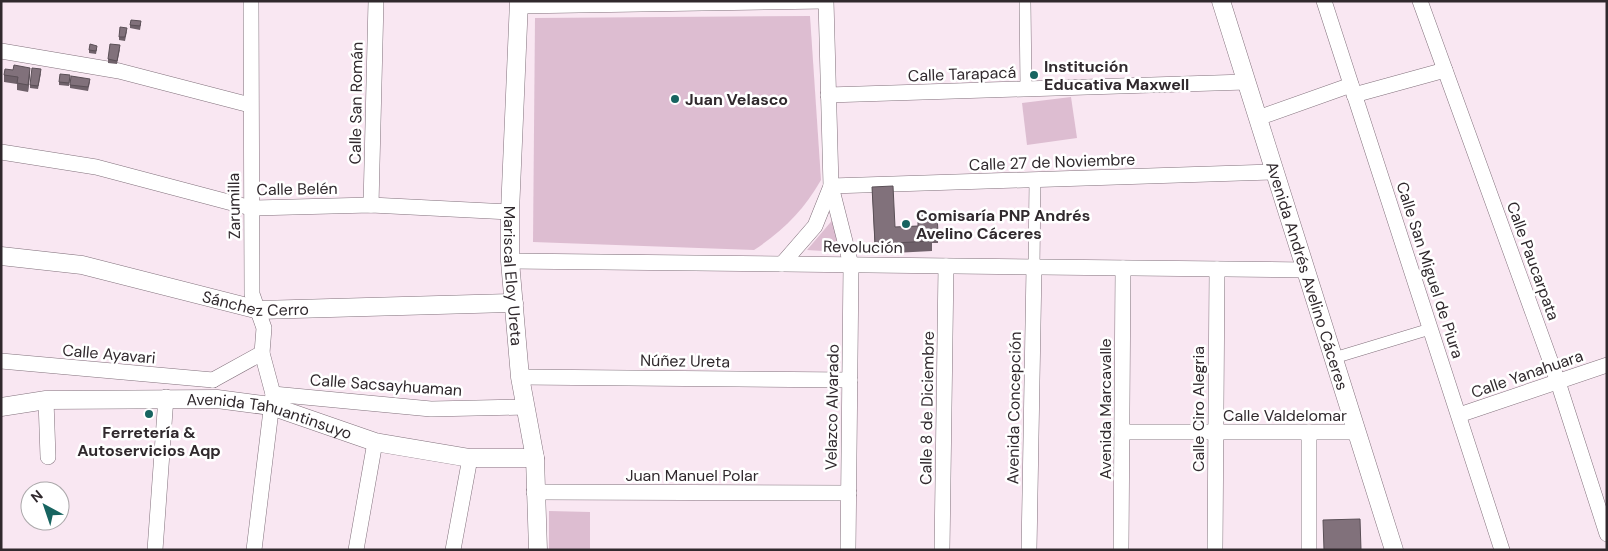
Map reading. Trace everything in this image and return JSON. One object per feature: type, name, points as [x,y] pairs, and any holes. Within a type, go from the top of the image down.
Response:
[{"type":"street","name":"Zarumilla","points":[[251,1],[252,294],[260,310],[264,328],[262,354],[272,400]]},
{"type":"street","name":"Calle San Román","points":[[371,205],[376,1]]},
{"type":"street","points":[[518,4],[826,1],[831,186],[815,226],[782,264]]},
{"type":"street","points":[[1025,1],[1026,89]]},
{"type":"street","name":"Avenida Andrés Avelino Cáceres","points":[[1221,1],[1394,550]]},
{"type":"street","name":"Calle San Miguel de Piura","points":[[1324,1],[1502,550]]},
{"type":"street","name":"Calle Paucarpata","points":[[1420,1],[1558,382],[1607,534]]},
{"type":"street","name":"Mariscal Eloy Ureta","points":[[518,4],[510,212],[510,261],[520,377],[534,458],[538,550]]},
{"type":"street","points":[[1,51],[119,71],[250,105]]},
{"type":"street","points":[[1258,118],[1353,90],[1445,70]]},
{"type":"street","name":"Calle Tarapacá","points":[[828,95],[1246,82]]},
{"type":"street","name":"Calle Belén","points":[[1,152],[96,167],[251,208],[371,205],[510,212]]},
{"type":"street","name":"Calle 27 de Noviembre","points":[[831,186],[1275,172]]},
{"type":"street","points":[[1034,268],[1035,180]]},
{"type":"street","name":"Velazco Alvarado","points":[[831,186],[851,265],[848,550]]},
{"type":"street","name":"Sánchez Cerro","points":[[1,256],[82,265],[260,310],[514,303]]},
{"type":"street","name":"Revolución","points":[[510,261],[1306,270]]},
{"type":"street","name":"Calle 8 de Diciembre","points":[[942,550],[946,266]]},
{"type":"street","name":"Avenida Concepción","points":[[1028,550],[1034,268]]},
{"type":"street","name":"Avenida Marcavalle","points":[[1121,550],[1123,268]]},
{"type":"street","name":"Calle Ciro Alegria","points":[[1215,550],[1217,269]]},
{"type":"street","points":[[1334,358],[1430,329]]},
{"type":"street","points":[[217,398],[213,380],[262,354]]},
{"type":"street","name":"Calle Ayavari","points":[[1,361],[213,380]]},
{"type":"street","name":"Calle Yanahuara","points":[[1459,415],[1607,366]]},
{"type":"street","name":"Núñez Ureta","points":[[520,377],[850,380]]},
{"type":"street","points":[[155,550],[166,397]]},
{"type":"street","name":"Avenida Tahuantinsuyo","points":[[1,407],[46,400],[166,397],[272,400],[375,442],[470,458],[534,458]]},
{"type":"street","points":[[46,400],[48,458]]},
{"type":"street","points":[[254,550],[272,400]]},
{"type":"street","name":"Calle Sacsayhuaman","points":[[272,400],[431,409],[526,408]]},
{"type":"street","name":"Calle Valdelomar","points":[[1122,432],[1357,432]]},
{"type":"street","points":[[1309,432],[1309,550]]},
{"type":"street","points":[[356,550],[375,442]]},
{"type":"street","points":[[453,550],[470,458]]},
{"type":"street","name":"Juan Manuel Polar","points":[[534,492],[849,493]]},
{"type":"shaded area","name":"Juan Velasco","points":[[810,16],[821,180],[800,210],[774,235],[754,250],[533,242],[535,18]]},
{"type":"shaded area","points":[[1071,97],[1077,138],[1027,145],[1022,103]]},
{"type":"shaded area","points":[[835,217],[839,252],[807,250]]},
{"type":"shaded area","points":[[549,511],[590,512],[590,550],[549,550]]},
{"type":"building","points":[[131,20],[141,21],[140,26],[130,25]]},
{"type":"building","points":[[120,27],[127,28],[125,37],[119,37]]},
{"type":"building","points":[[90,44],[97,46],[96,51],[89,50]]},
{"type":"building","points":[[110,44],[120,45],[117,61],[108,59]]},
{"type":"building","points":[[14,65],[30,68],[28,85],[17,83],[18,77],[4,75],[5,69],[13,70]]},
{"type":"building","points":[[32,68],[41,69],[38,86],[30,85]]},
{"type":"building","points":[[60,74],[70,75],[69,83],[59,82]]},
{"type":"building","points":[[71,76],[90,79],[88,87],[70,85]]},
{"type":"building","points":[[893,186],[895,227],[918,226],[918,215],[937,214],[938,233],[932,233],[932,241],[875,244],[872,187]]},
{"type":"building","points":[[1360,519],[1361,550],[1324,550],[1323,520]]},
{"type":"place","name":"Institución Educativa Maxwell","points":[[1034,75]]},
{"type":"place","name":"Juan Velasco","points":[[675,99]]},
{"type":"place","name":"Comisaría PNP Andrés Avelino Cáceres","points":[[906,224]]},
{"type":"place","name":"Ferretería & Autoservicios Aqp","points":[[149,414]]}]
